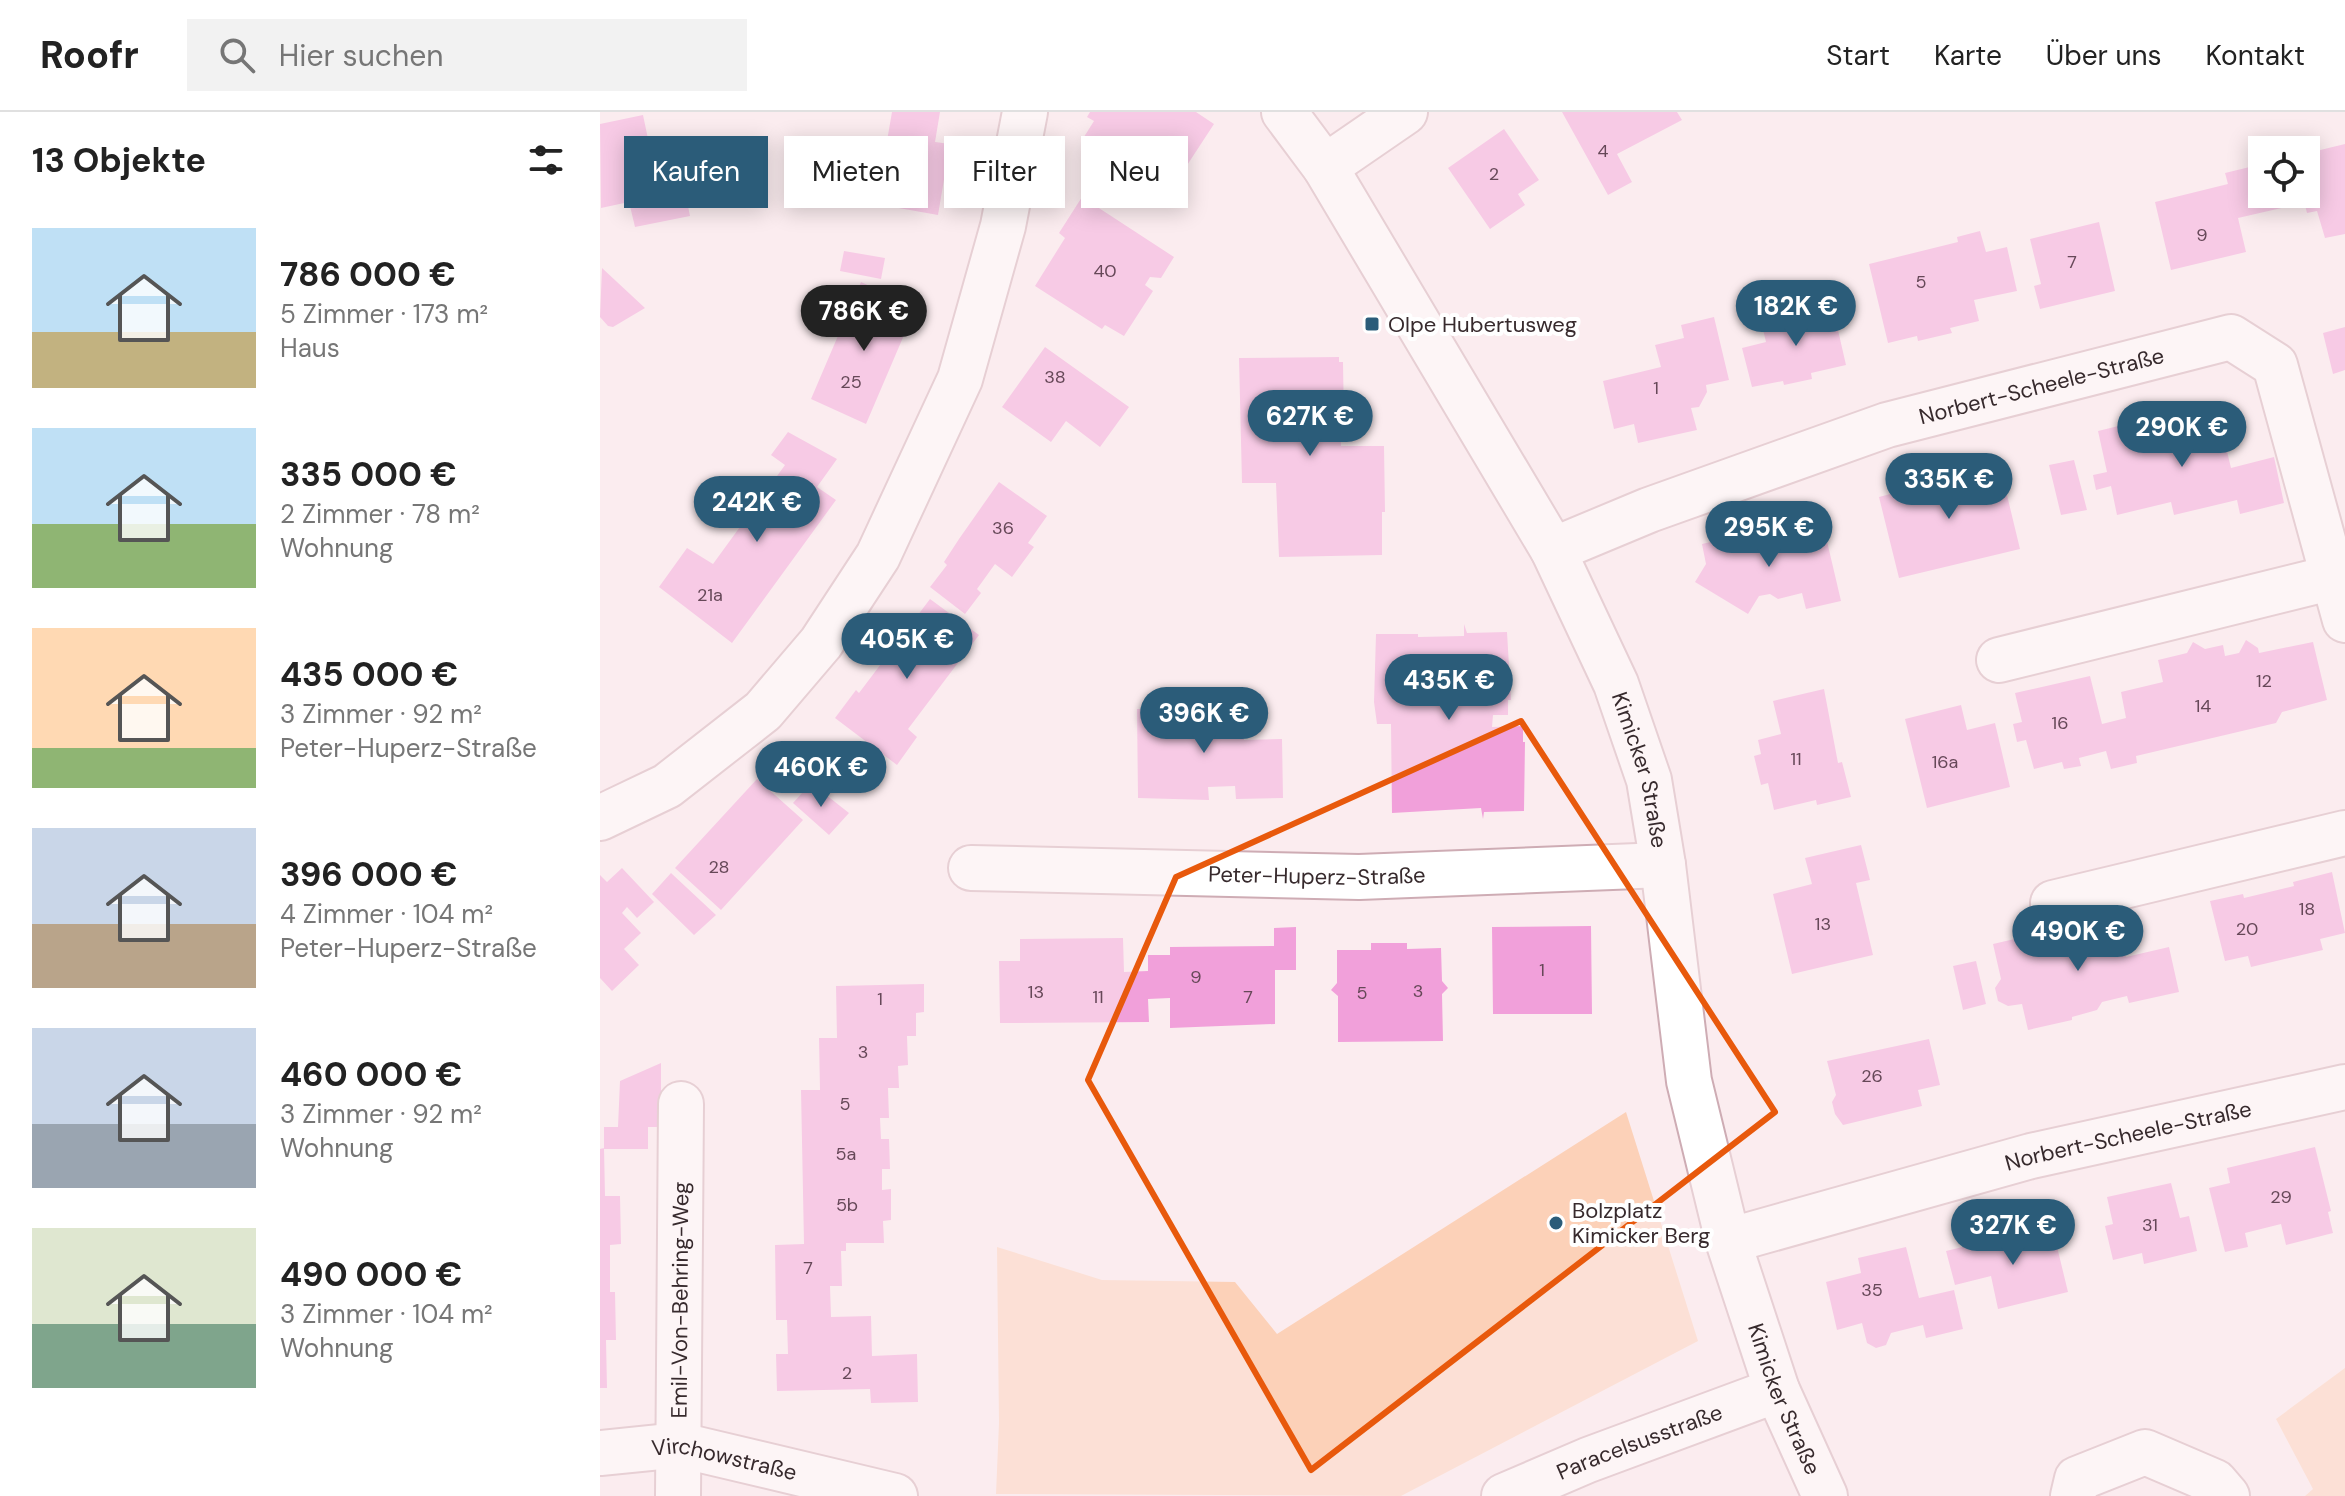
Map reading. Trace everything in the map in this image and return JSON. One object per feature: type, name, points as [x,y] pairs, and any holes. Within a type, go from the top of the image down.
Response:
[{"type":"street","points":[[600,818],[667,786],[763,711],[821,643],[878,556],[960,379],[1003,226],[1025,112]]},
{"type":"street","name":"Kimicker Straße","points":[[1284,112],[1325,167],[1553,550],[1616,684],[1649,780],[1663,865],[1689,1081],[1728,1241],[1777,1390],[1825,1496]]},
{"type":"street","points":[[1325,167],[1405,112]]},
{"type":"street","name":"Norbert-Scheele-Straße","points":[[1553,550],[1649,510],[1887,425],[2231,337],[2275,365],[2345,620]]},
{"type":"street","points":[[1999,660],[2334,577]]},
{"type":"street","points":[[2053,903],[2345,833]]},
{"type":"street","name":"Peter-Huperz-Straße","points":[[971,868],[1359,877],[1663,865]]},
{"type":"street","name":"Norbert-Scheele-Straße","points":[[1728,1241],[2031,1156],[2345,1087]]},
{"type":"street","name":"Emil-Von-Behring-Weg","points":[[678,1496],[681,1104]]},
{"type":"street","name":"Paracelsusstraße","points":[[1504,1496],[1588,1460],[1777,1390]]},
{"type":"street","name":"Virchowstraße","points":[[600,1453],[680,1445],[895,1496]]},
{"type":"street","points":[[2073,1496],[2077,1479],[2145,1452],[2215,1482],[2227,1496]]},
{"type":"highlighted area","points":[[1521,721],[1775,1112],[1311,1470],[1088,1080],[1176,877]]},
{"type":"shaded area","points":[[1626,1112],[1698,1341],[1401,1496],[996,1494],[999,1423],[997,1247],[1102,1280],[1235,1282],[1277,1334]]},
{"type":"shaded area","points":[[2345,1368],[2345,1496],[2305,1496],[2313,1489],[2276,1419]]},
{"type":"building","points":[[892,112],[940,112],[935,142],[944,143],[944,180],[938,215],[899,208],[928,208],[928,136],[888,136]]},
{"type":"building","points":[[1090,112],[1196,112],[1214,124],[1188,164],[1188,136],[1085,136],[1094,121],[1087,117]]},
{"type":"building","points":[[1562,112],[1677,112],[1682,120],[1617,154],[1632,182],[1608,195]]},
{"type":"building","points":[[643,115],[647,136],[624,136],[624,203],[601,208],[600,124]]},
{"type":"building","points":[[1504,129],[1539,180],[1518,194],[1525,205],[1490,229],[1448,168]]},
{"type":"building","points":[[2345,144],[2345,234],[2325,238],[2317,211],[2307,213],[2306,208],[2320,208],[2320,150]]},
{"type":"building","points":[[2248,167],[2248,208],[2281,208],[2238,218],[2246,252],[2171,270],[2155,202],[2228,184],[2225,173]]},
{"type":"building","points":[[1081,199],[1081,208],[1099,208],[1174,257],[1161,278],[1150,277],[1145,285],[1153,291],[1124,336],[1105,325],[1102,329],[1035,286],[1065,238],[1059,233]]},
{"type":"building","points":[[630,208],[688,208],[690,216],[635,227]]},
{"type":"building","points":[[2099,222],[2115,291],[2040,309],[2034,286],[2041,284],[2030,239]]},
{"type":"building","points":[[1980,231],[1986,252],[2007,247],[2017,291],[1974,300],[1979,321],[1950,328],[1952,333],[1918,341],[1917,336],[1888,343],[1869,264],[1958,242],[1957,237]]},
{"type":"building","points":[[844,251],[885,258],[881,279],[840,271]]},
{"type":"building","points":[[602,268],[645,308],[613,327],[600,317]]},
{"type":"building","points":[[861,282],[916,307],[866,424],[811,399]]},
{"type":"building","points":[[1832,304],[1846,365],[1811,373],[1812,379],[1752,387],[1742,348],[1766,342],[1761,321]]},
{"type":"building","points":[[1714,317],[1729,380],[1706,385],[1707,392],[1699,407],[1691,408],[1697,430],[1638,443],[1634,424],[1614,429],[1603,381],[1661,367],[1655,345],[1684,338],[1681,325]]},
{"type":"building","points":[[2345,327],[2345,370],[2333,374],[2323,333]]},
{"type":"building","points":[[1045,347],[1129,407],[1100,447],[1066,421],[1051,442],[1002,407]]},
{"type":"building","points":[[1339,357],[1339,362],[1343,362],[1344,422],[1340,422],[1341,446],[1384,446],[1382,555],[1279,557],[1276,483],[1242,483],[1239,358]]},
{"type":"building","points":[[2218,414],[2231,468],[2274,457],[2284,503],[2240,514],[2237,500],[2174,515],[2171,502],[2117,515],[2111,486],[2096,490],[2093,475],[2107,472],[2098,431],[2151,418],[2154,429]]},
{"type":"building","points":[[788,432],[837,459],[817,487],[836,500],[732,643],[659,587],[687,548],[713,564],[785,465],[771,455]]},
{"type":"building","points":[[2074,460],[2087,510],[2061,515],[2049,465]]},
{"type":"building","points":[[2000,466],[2020,549],[1899,578],[1879,497],[1920,486],[1918,479],[1957,470],[1959,477]]},
{"type":"building","points":[[999,482],[1047,516],[1028,543],[1034,547],[1012,577],[995,564],[977,589],[981,593],[965,614],[930,587]]},
{"type":"building","points":[[1786,524],[1791,546],[1826,537],[1841,601],[1806,609],[1802,593],[1778,599],[1770,594],[1759,596],[1748,614],[1695,582],[1706,564],[1702,544]]},
{"type":"building","points":[[930,599],[979,635],[908,729],[917,737],[897,765],[835,718],[856,690],[859,693]]},
{"type":"building","points":[[1464,624],[1467,633],[1507,632],[1511,700],[1508,700],[1508,715],[1493,715],[1492,727],[1523,726],[1524,811],[1484,812],[1483,819],[1481,808],[1392,813],[1391,724],[1377,724],[1374,702],[1376,634],[1464,636]]},
{"type":"building","points":[[2246,640],[2258,648],[2259,653],[2313,642],[2327,700],[2282,712],[2276,723],[2136,756],[2137,763],[2111,769],[2106,751],[2079,758],[2081,766],[2064,769],[2062,762],[2034,769],[2026,740],[2017,742],[2013,724],[2022,722],[2015,693],[2090,676],[2102,724],[2126,718],[2121,692],[2163,682],[2158,660],[2187,653],[2193,642],[2205,649],[2223,645],[2225,656],[2239,653]]},
{"type":"building","points":[[1824,689],[1838,763],[1842,762],[1851,797],[1817,805],[1816,800],[1774,810],[1768,783],[1761,785],[1754,756],[1761,754],[1758,740],[1781,734],[1773,701]]},
{"type":"building","points":[[1165,704],[1244,708],[1244,740],[1282,739],[1283,798],[1236,799],[1235,786],[1208,787],[1209,800],[1138,798],[1137,709],[1165,709]]},
{"type":"building","points":[[1961,705],[1967,730],[1995,723],[2010,787],[1927,808],[1905,719]]},
{"type":"building","points":[[757,779],[803,820],[721,910],[675,868]]},
{"type":"building","points":[[811,783],[849,813],[829,835],[793,803]]},
{"type":"building","points":[[1861,845],[1870,880],[1856,883],[1873,955],[1792,974],[1773,894],[1812,884],[1805,858]]},
{"type":"building","points":[[622,868],[654,902],[637,918],[627,907],[622,913],[641,933],[624,949],[639,965],[612,991],[600,978],[600,875],[607,882]]},
{"type":"building","points":[[2332,872],[2345,933],[2320,939],[2323,950],[2251,967],[2248,956],[2225,961],[2210,901],[2243,894],[2244,898],[2294,886],[2293,882]]},
{"type":"building","points":[[671,873],[716,915],[694,935],[652,894]]},
{"type":"building","points":[[2112,916],[2126,957],[2169,947],[2179,992],[2129,1003],[2127,996],[2102,1002],[2097,1010],[2072,1017],[2072,1020],[2028,1030],[2022,1004],[2008,1006],[1998,1001],[1995,988],[2001,979],[1993,944],[2054,930],[2055,933],[2079,928],[2078,924]]},
{"type":"building","points":[[1591,926],[1592,1014],[1493,1014],[1492,927]]},
{"type":"building","points":[[1296,927],[1296,970],[1275,970],[1275,1024],[1170,1028],[1170,998],[1148,999],[1149,1022],[1000,1023],[999,961],[1020,961],[1020,939],[1123,938],[1124,972],[1148,971],[1148,955],[1170,955],[1170,947],[1274,946],[1274,928]]},
{"type":"building","points":[[1371,943],[1407,943],[1407,949],[1441,948],[1442,981],[1448,988],[1442,994],[1443,1041],[1338,1042],[1338,996],[1331,990],[1337,983],[1337,950],[1371,950]]},
{"type":"building","points":[[1976,961],[1986,1004],[1963,1010],[1953,966]]},
{"type":"building","points":[[924,984],[924,1012],[916,1013],[916,1036],[907,1036],[908,1065],[898,1066],[899,1088],[888,1088],[889,1118],[880,1118],[881,1139],[889,1139],[890,1169],[882,1169],[882,1190],[891,1189],[891,1220],[883,1221],[884,1243],[846,1243],[846,1251],[841,1251],[842,1286],[830,1286],[831,1317],[871,1316],[872,1356],[917,1354],[918,1402],[871,1403],[870,1389],[777,1391],[776,1354],[788,1354],[787,1320],[776,1320],[775,1245],[804,1244],[801,1090],[820,1090],[819,1038],[837,1038],[836,986]]},
{"type":"building","points":[[1929,1039],[1940,1085],[1918,1090],[1922,1106],[1843,1125],[1835,1114],[1832,1102],[1836,1095],[1827,1061]]},
{"type":"building","points":[[661,1063],[661,1127],[648,1127],[648,1149],[604,1149],[604,1127],[618,1127],[620,1081]]},
{"type":"building","points":[[2315,1147],[2331,1211],[2328,1212],[2333,1233],[2286,1245],[2281,1224],[2245,1233],[2248,1247],[2225,1252],[2209,1188],[2230,1183],[2227,1168]]},
{"type":"building","points":[[604,1148],[605,1196],[620,1196],[621,1244],[610,1245],[610,1292],[615,1292],[616,1340],[606,1340],[607,1388],[600,1388],[600,1149]]},
{"type":"building","points":[[2171,1183],[2180,1218],[2189,1216],[2197,1251],[2144,1264],[2142,1253],[2113,1260],[2105,1226],[2113,1224],[2107,1197]]},
{"type":"building","points":[[2052,1226],[2068,1292],[1998,1309],[1991,1276],[1955,1285],[1946,1251],[1999,1238],[1999,1242]]},
{"type":"building","points":[[1906,1247],[1919,1298],[1954,1290],[1963,1329],[1926,1338],[1923,1325],[1891,1333],[1886,1345],[1876,1348],[1867,1343],[1862,1323],[1837,1330],[1826,1282],[1861,1273],[1858,1258]]},
{"type":"place","name":"Olpe Hubertusweg","points":[[1372,324]]},
{"type":"place","name":"Bolzplatz Kimicker Berg","points":[[1556,1223]]}]
